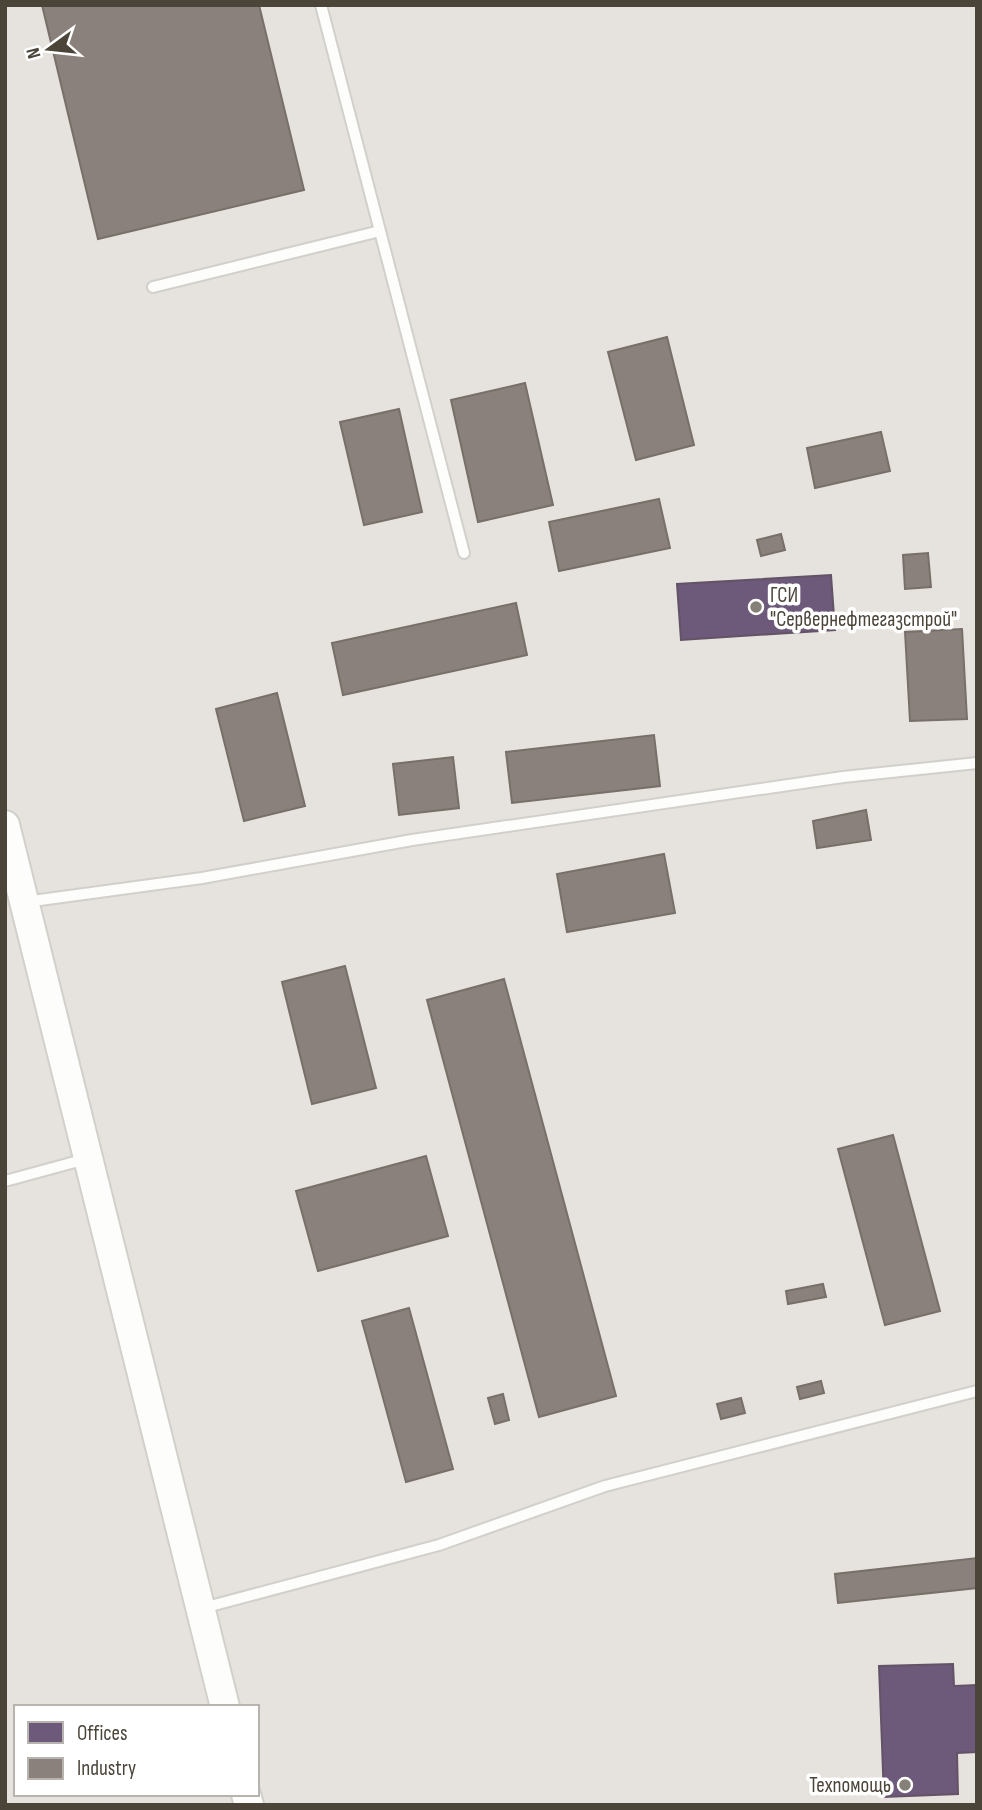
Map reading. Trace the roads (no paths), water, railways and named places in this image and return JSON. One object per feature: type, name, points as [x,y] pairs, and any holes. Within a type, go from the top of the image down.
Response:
[{"type":"street","points":[[5,825],[224,1705]]},
{"type":"lane","points":[[321,5],[464,553]]},
{"type":"lane","points":[[153,287],[380,231]]},
{"type":"lane","points":[[25,902],[201,878],[412,840],[843,777],[977,763]]},
{"type":"lane","points":[[5,1181],[89,1158]]},
{"type":"lane","points":[[200,1609],[439,1545],[605,1486],[977,1391]]},
{"type":"place","name":"ГСИ \"Сервернефтегазстрой\"","points":[[756,607]]},
{"type":"place","name":"Техпомощь","points":[[905,1785]]}]
